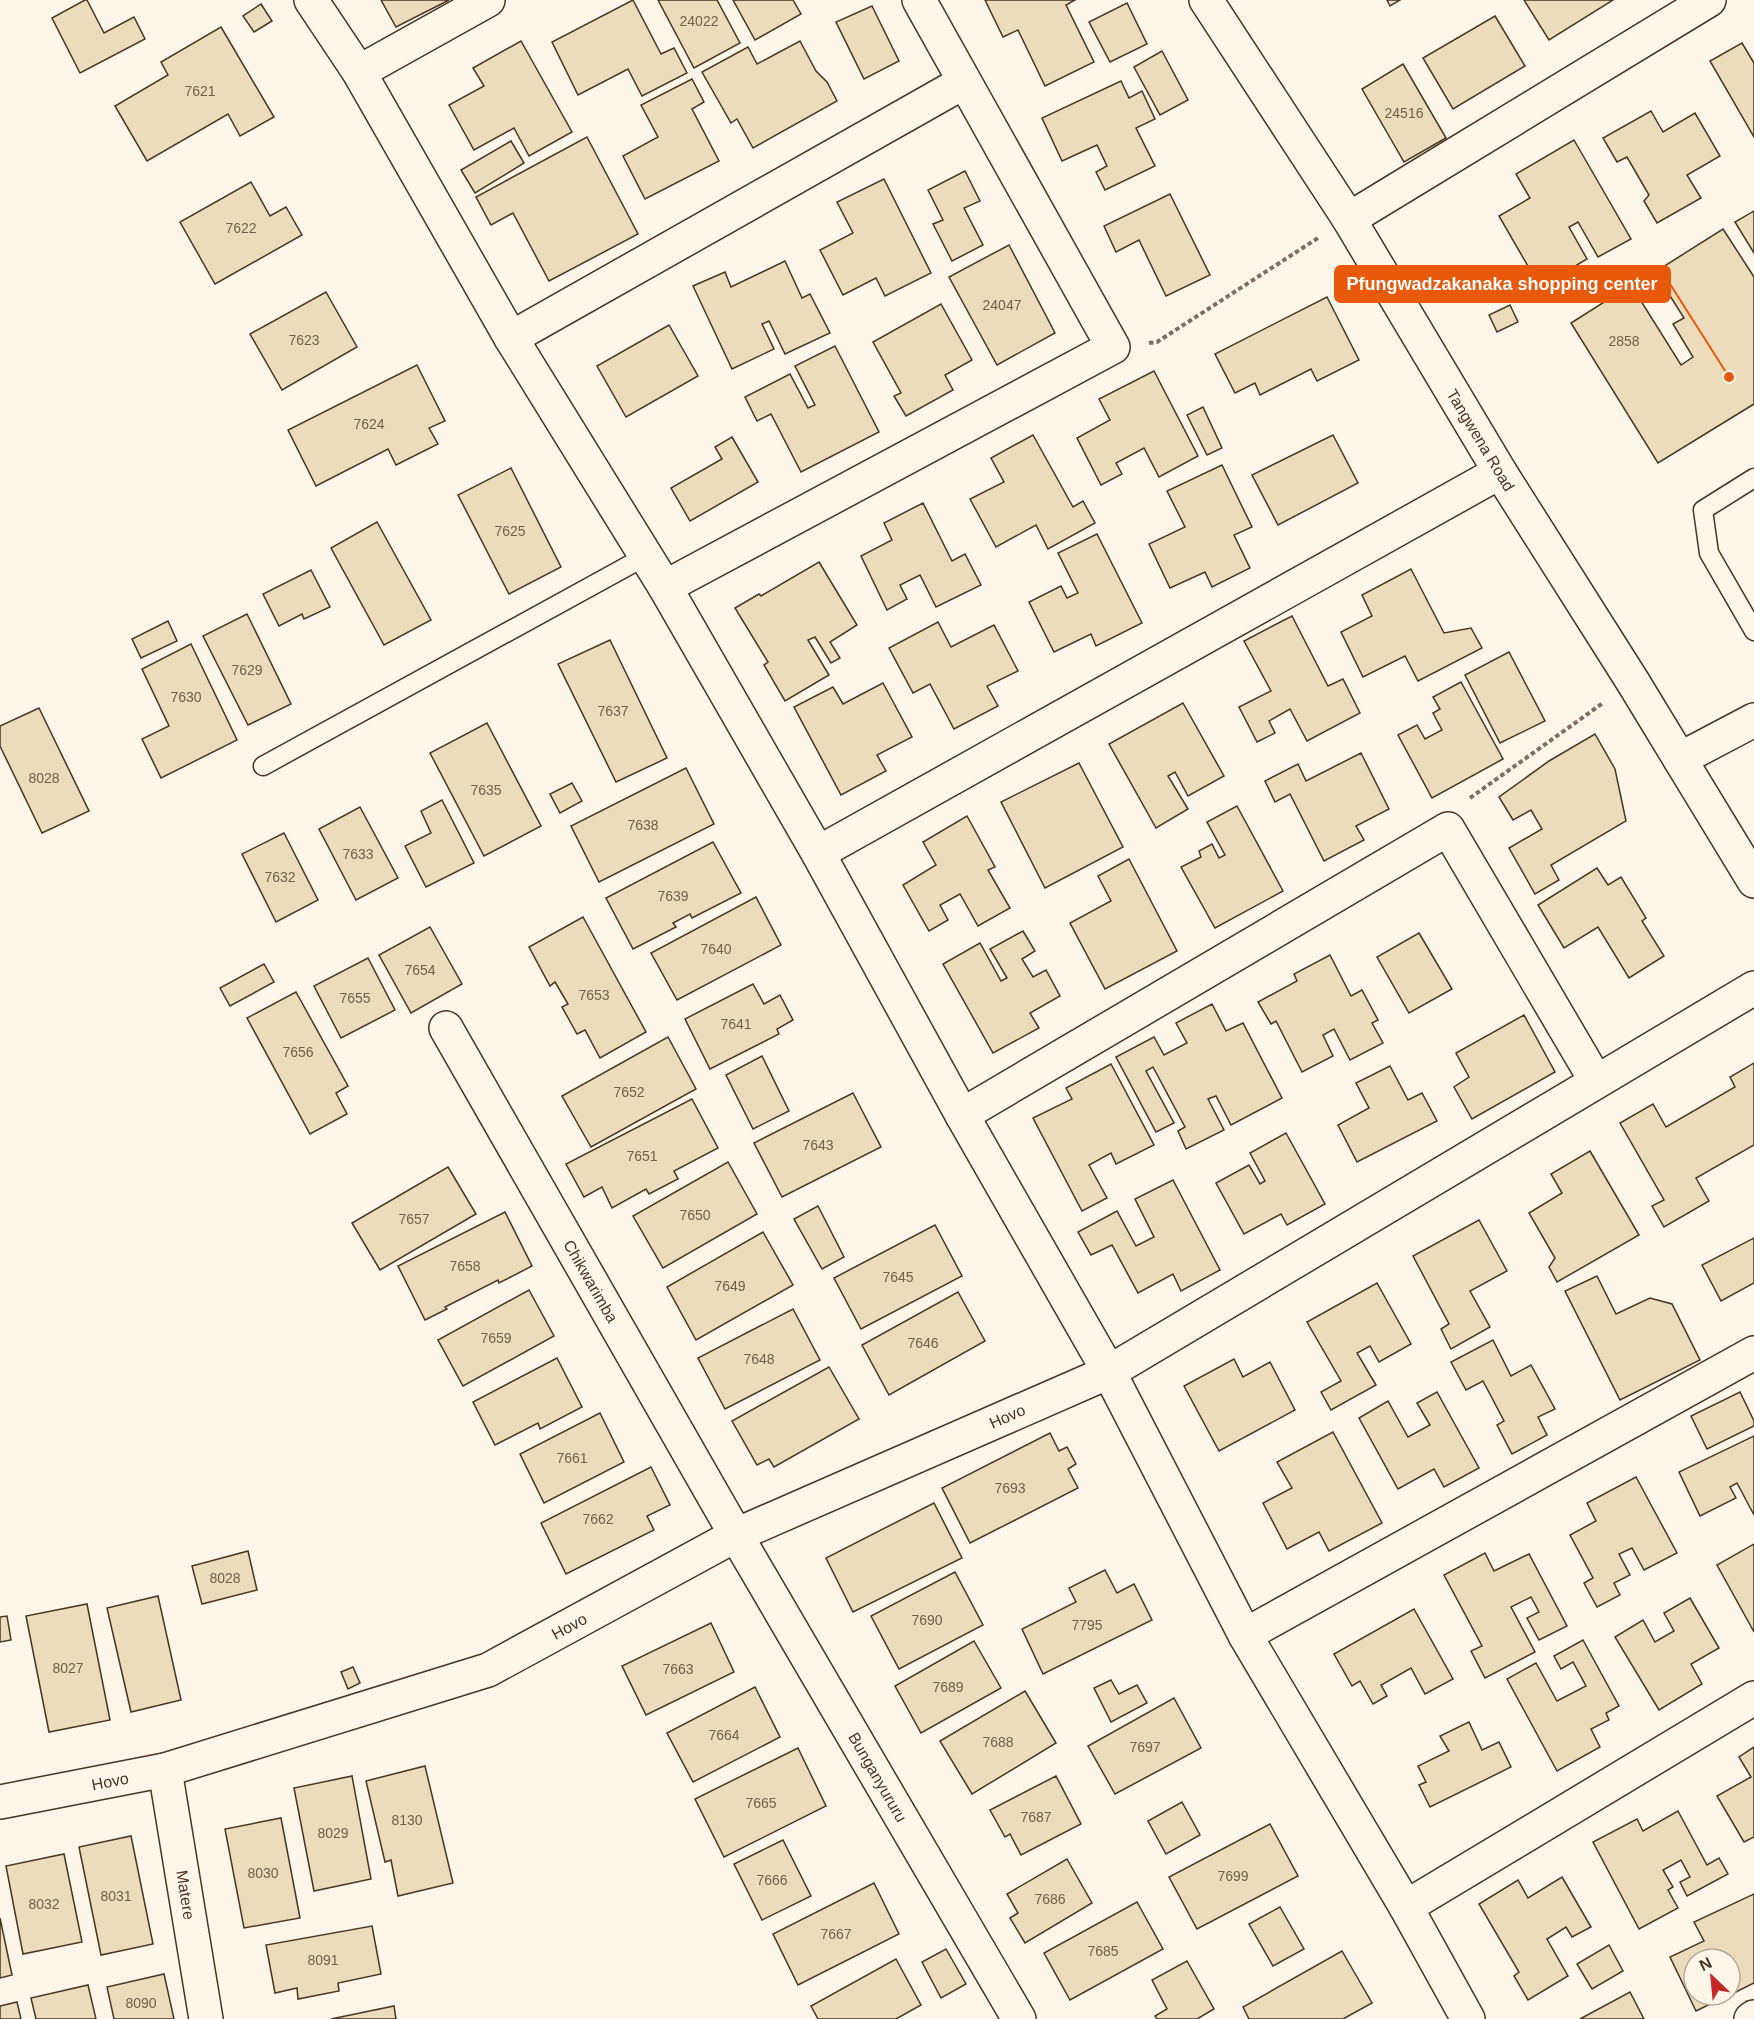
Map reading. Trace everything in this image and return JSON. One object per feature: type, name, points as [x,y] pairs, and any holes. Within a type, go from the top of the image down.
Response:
[{"type":"street","points":[[311,0],[359,72],[512,338],[646,556],[818,853],[962,1115],[1109,1372],[1245,1635],[1406,1907],[1468,2019]]},
{"type":"street","points":[[359,72],[488,0]]},
{"type":"street","points":[[664,587],[1113,347],[919,0]]},
{"type":"street","name":"Tangwena Road","points":[[1206,0],[1348,219],[1500,472],[1633,682],[1754,881]]},
{"type":"street","points":[[1348,219],[1709,0]]},
{"type":"street","points":[[512,338],[964,82]]},
{"type":"street","points":[[818,853],[1500,472]]},
{"type":"street","points":[[1680,759],[1754,720]]},
{"type":"street","points":[[962,1115],[1448,829],[1596,1081]]},
{"type":"street","name":"Hovo","points":[[0,1802],[165,1770],[488,1670],[736,1534],[1109,1372],[1754,988]]},
{"type":"street","name":"Chikwarimba","points":[[446,1028],[736,1534]]},
{"type":"street","points":[[1245,1635],[1754,1353]]},
{"type":"street","name":"Bunganyururu","points":[[736,1534],[1019,2019]]},
{"type":"street","points":[[1406,1907],[1754,1698]]},
{"type":"street","name":"Matere","points":[[165,1770],[206,2019]]},
{"type":"lane","points":[[1754,478],[1702,510],[1709,553],[1754,631]]},
{"type":"lane","points":[[263,766],[646,556]]},
{"type":"path","points":[[1113,347],[1157,342],[1348,219]]},
{"type":"path","points":[[1448,829],[1456,808],[1633,682]]},
{"type":"building","points":[[85,0],[104,33],[134,17],[145,39],[80,73],[52,18]]},
{"type":"building","points":[[381,0],[449,0],[396,27]]},
{"type":"building","points":[[633,0],[661,54],[674,48],[687,73],[642,96],[628,69],[578,95],[552,42]]},
{"type":"building","points":[[658,0],[717,0],[740,43],[694,68]]},
{"type":"building","points":[[733,0],[793,0],[801,14],[755,40]]},
{"type":"building","points":[[985,0],[1075,0],[1066,5],[1094,62],[1045,86],[1018,30],[1003,37]]},
{"type":"building","points":[[1387,0],[1400,0],[1390,6]]},
{"type":"building","points":[[1524,0],[1613,0],[1549,40]]},
{"type":"building","points":[[1127,3],[1147,44],[1110,62],[1089,22]]},
{"type":"building","points":[[261,4],[272,21],[254,32],[243,16]]},
{"type":"building","points":[[872,6],[899,61],[864,79],[836,22]]},
{"type":"building","points":[[1495,16],[1525,66],[1453,109],[1423,58]]},
{"type":"building","points":[[221,27],[274,117],[240,136],[228,114],[147,161],[115,106],[168,75],[161,62]]},
{"type":"building","points":[[521,41],[572,132],[529,156],[514,128],[474,150],[449,105],[484,86],[473,68]]},
{"type":"building","points":[[800,41],[816,71],[827,82],[837,101],[753,148],[737,119],[731,123],[702,72],[748,47],[757,64]]},
{"type":"building","points":[[1742,43],[1754,63],[1754,137],[1710,61]]},
{"type":"building","points":[[1162,51],[1188,100],[1160,115],[1134,67]]},
{"type":"building","points":[[1403,64],[1446,138],[1404,162],[1362,89]]},
{"type":"building","points":[[692,79],[704,102],[692,109],[719,161],[645,199],[623,156],[658,137],[641,105]]},
{"type":"building","points":[[1121,81],[1129,98],[1142,91],[1155,119],[1136,128],[1155,166],[1105,190],[1096,172],[1107,166],[1097,145],[1062,161],[1042,118]]},
{"type":"building","points":[[1651,111],[1663,132],[1695,113],[1720,156],[1687,175],[1701,198],[1657,223],[1644,201],[1649,195],[1627,157],[1617,162],[1603,138]]},
{"type":"building","points":[[587,137],[638,234],[549,281],[513,213],[491,225],[476,197]]},
{"type":"building","points":[[1574,140],[1631,239],[1598,257],[1578,222],[1569,227],[1587,259],[1540,287],[1499,216],[1530,198],[1516,174]]},
{"type":"building","points":[[511,141],[524,163],[475,193],[461,170]]},
{"type":"building","points":[[965,171],[980,201],[964,208],[983,245],[952,261],[933,224],[943,220],[928,190]]},
{"type":"building","points":[[884,179],[931,273],[885,296],[876,278],[843,295],[820,250],[853,233],[837,202]]},
{"type":"building","points":[[251,182],[270,216],[286,207],[302,235],[215,284],[180,222]]},
{"type":"building","points":[[1170,194],[1210,275],[1166,296],[1139,240],[1116,252],[1104,226]]},
{"type":"building","points":[[1754,211],[1754,253],[1735,222]]},
{"type":"building","points":[[1723,229],[1754,277],[1754,404],[1658,463],[1571,323],[1631,285],[1681,365],[1693,357],[1673,324],[1684,318],[1655,272]]},
{"type":"building","points":[[1009,245],[1055,333],[997,365],[949,277]]},
{"type":"building","points":[[785,261],[802,298],[810,294],[830,333],[785,354],[769,321],[762,324],[774,349],[732,369],[693,286],[725,272],[731,287]]},
{"type":"building","points":[[326,292],[357,347],[282,390],[250,334]]},
{"type":"building","points":[[1327,297],[1359,360],[1317,381],[1311,369],[1260,395],[1255,383],[1235,393],[1215,354]]},
{"type":"building","points":[[941,304],[972,360],[945,375],[953,390],[906,416],[894,396],[901,393],[873,342]]},
{"type":"building","points":[[1510,305],[1518,322],[1497,332],[1489,315]]},
{"type":"building","points":[[669,325],[698,376],[626,417],[597,366]]},
{"type":"building","points":[[835,346],[879,432],[801,472],[771,414],[757,421],[745,397],[790,374],[808,408],[815,405],[795,366]]},
{"type":"building","points":[[417,365],[445,421],[429,428],[438,444],[396,465],[388,449],[316,486],[288,430]]},
{"type":"building","points":[[1154,371],[1198,456],[1159,477],[1144,448],[1116,463],[1122,474],[1101,485],[1077,438],[1110,420],[1099,399]]},
{"type":"building","points":[[1203,407],[1222,448],[1207,455],[1187,415]]},
{"type":"building","points":[[1033,435],[1073,507],[1083,501],[1095,523],[1048,549],[1036,525],[996,547],[970,499],[1004,482],[991,458]]},
{"type":"building","points":[[1333,435],[1358,483],[1278,525],[1252,475]]},
{"type":"building","points":[[732,437],[758,482],[690,521],[671,488],[722,459],[715,447]]},
{"type":"building","points":[[1222,465],[1252,527],[1234,535],[1250,568],[1212,587],[1205,572],[1170,588],[1149,544],[1185,527],[1167,491]]},
{"type":"building","points":[[511,468],[561,567],[509,594],[458,495]]},
{"type":"building","points":[[923,503],[952,561],[965,554],[981,585],[936,607],[920,575],[900,585],[907,599],[887,610],[861,556],[892,540],[884,523]]},
{"type":"building","points":[[377,522],[431,620],[384,645],[331,548]]},
{"type":"building","points":[[1097,534],[1142,623],[1096,646],[1091,634],[1054,652],[1029,602],[1061,586],[1067,598],[1078,593],[1058,553]]},
{"type":"building","points":[[819,562],[857,625],[830,642],[840,658],[831,663],[815,637],[808,640],[829,675],[785,701],[764,665],[768,662],[735,608],[759,594],[761,596]]},
{"type":"building","points":[[1411,569],[1444,633],[1471,628],[1482,648],[1418,681],[1405,656],[1363,677],[1341,632],[1372,616],[1362,595]]},
{"type":"building","points":[[311,570],[330,607],[304,619],[302,614],[279,626],[263,594]]},
{"type":"building","points":[[247,614],[291,704],[248,725],[203,636]]},
{"type":"building","points":[[1292,616],[1328,686],[1343,679],[1360,713],[1307,741],[1290,709],[1269,721],[1275,733],[1257,742],[1239,707],[1271,691],[1244,641]]},
{"type":"building","points":[[168,621],[177,641],[141,658],[132,639]]},
{"type":"building","points":[[938,622],[951,647],[994,625],[1018,671],[987,686],[998,706],[954,729],[930,684],[913,693],[889,648]]},
{"type":"building","points":[[610,640],[667,758],[616,782],[558,664]]},
{"type":"building","points":[[191,644],[237,740],[161,778],[142,739],[169,726],[142,669]]},
{"type":"building","points":[[1509,652],[1545,721],[1500,743],[1465,675]]},
{"type":"building","points":[[1461,682],[1503,759],[1432,798],[1398,735],[1417,725],[1425,739],[1442,730],[1433,713],[1440,709],[1433,697]]},
{"type":"building","points":[[883,683],[912,737],[877,755],[886,771],[841,795],[794,707],[833,687],[843,704]]},
{"type":"building","points":[[1183,703],[1224,776],[1188,796],[1175,772],[1168,776],[1188,809],[1156,828],[1109,744]]},
{"type":"building","points":[[39,708],[89,811],[42,833],[0,746],[0,726]]},
{"type":"building","points":[[487,723],[541,826],[484,856],[430,753]]},
{"type":"building","points":[[1595,734],[1615,769],[1626,821],[1551,865],[1559,880],[1535,894],[1509,848],[1542,829],[1531,810],[1513,820],[1499,797],[1549,761]]},
{"type":"building","points":[[1361,753],[1389,809],[1356,826],[1364,840],[1324,861],[1290,794],[1275,802],[1265,781],[1298,764],[1306,781]]},
{"type":"building","points":[[1079,763],[1123,847],[1045,888],[1001,802]]},
{"type":"building","points":[[686,768],[714,824],[599,882],[571,826]]},
{"type":"building","points":[[572,783],[582,801],[560,813],[550,794]]},
{"type":"building","points":[[442,800],[474,863],[426,887],[405,846],[431,833],[421,811]]},
{"type":"building","points":[[1237,806],[1283,891],[1215,928],[1181,867],[1201,857],[1199,851],[1212,844],[1219,858],[1225,855],[1207,822]]},
{"type":"building","points":[[360,807],[398,878],[356,900],[319,829]]},
{"type":"building","points":[[967,816],[995,867],[988,870],[1010,908],[978,926],[960,894],[940,905],[948,920],[929,931],[903,885],[936,865],[923,842]]},
{"type":"building","points":[[284,833],[318,900],[276,922],[242,854]]},
{"type":"building","points":[[713,842],[741,893],[692,918],[690,914],[673,923],[676,927],[633,949],[606,898]]},
{"type":"building","points":[[1129,859],[1177,951],[1105,989],[1070,923],[1111,901],[1098,876]]},
{"type":"building","points":[[1597,868],[1608,885],[1621,877],[1646,918],[1642,921],[1664,956],[1629,978],[1598,927],[1564,948],[1538,905]]},
{"type":"building","points":[[756,897],[781,945],[677,1000],[651,953]]},
{"type":"building","points":[[583,917],[646,1032],[600,1058],[585,1030],[577,1034],[562,1007],[568,1004],[555,982],[550,986],[529,947]]},
{"type":"building","points":[[430,927],[462,984],[411,1013],[379,955]]},
{"type":"building","points":[[1023,931],[1035,951],[1022,959],[1033,977],[1046,970],[1060,996],[1030,1013],[1039,1028],[993,1053],[943,964],[980,943],[1001,981],[1007,978],[990,949]]},
{"type":"building","points":[[1419,933],[1452,989],[1409,1013],[1377,957]]},
{"type":"building","points":[[1330,955],[1351,996],[1362,990],[1378,1020],[1372,1023],[1383,1043],[1350,1060],[1334,1029],[1323,1035],[1333,1056],[1302,1072],[1276,1021],[1271,1024],[1258,1002],[1297,981],[1294,974]]},
{"type":"building","points":[[368,958],[395,1010],[341,1038],[314,986]]},
{"type":"building","points":[[264,964],[274,982],[230,1006],[220,988]]},
{"type":"building","points":[[753,984],[764,1004],[780,995],[793,1020],[777,1029],[779,1034],[710,1069],[685,1019]]},
{"type":"building","points":[[296,992],[348,1086],[336,1093],[347,1114],[310,1134],[247,1018]]},
{"type":"building","points":[[1212,1004],[1226,1031],[1243,1023],[1282,1098],[1231,1125],[1216,1096],[1208,1099],[1224,1130],[1186,1149],[1178,1131],[1185,1127],[1153,1067],[1146,1071],[1174,1123],[1156,1132],[1116,1057],[1154,1037],[1164,1055],[1187,1043],[1176,1023]]},
{"type":"building","points":[[1524,1015],[1555,1072],[1472,1119],[1454,1087],[1469,1077],[1456,1053]]},
{"type":"building","points":[[668,1037],[696,1089],[591,1147],[562,1096]]},
{"type":"building","points":[[762,1056],[789,1111],[753,1129],[726,1075]]},
{"type":"building","points":[[1754,1063],[1754,1145],[1696,1178],[1709,1201],[1664,1227],[1652,1206],[1664,1200],[1620,1123],[1653,1104],[1666,1127],[1735,1087],[1730,1077]]},
{"type":"building","points":[[1111,1064],[1154,1145],[1116,1164],[1111,1153],[1089,1165],[1107,1198],[1082,1211],[1033,1118],[1072,1099],[1066,1088]]},
{"type":"building","points":[[1390,1066],[1408,1100],[1422,1093],[1437,1121],[1357,1162],[1338,1125],[1369,1108],[1356,1083]]},
{"type":"building","points":[[853,1093],[881,1147],[782,1197],[754,1143]]},
{"type":"building","points":[[692,1099],[718,1148],[674,1171],[678,1179],[649,1194],[646,1189],[612,1208],[602,1187],[584,1197],[566,1164]]},
{"type":"building","points":[[1286,1133],[1325,1204],[1287,1225],[1281,1214],[1244,1234],[1216,1183],[1249,1165],[1260,1184],[1265,1181],[1250,1153]]},
{"type":"building","points":[[1590,1151],[1639,1235],[1557,1282],[1549,1267],[1555,1258],[1529,1213],[1562,1193],[1551,1174]]},
{"type":"building","points":[[728,1162],[757,1214],[663,1268],[633,1216]]},
{"type":"building","points":[[448,1167],[476,1214],[380,1270],[352,1223]]},
{"type":"building","points":[[1173,1180],[1220,1270],[1181,1291],[1173,1274],[1138,1293],[1112,1245],[1091,1255],[1078,1232],[1117,1211],[1136,1246],[1154,1237],[1135,1199]]},
{"type":"building","points":[[818,1206],[844,1257],[822,1269],[794,1219]]},
{"type":"building","points":[[505,1212],[532,1266],[499,1283],[498,1280],[425,1320],[398,1266]]},
{"type":"building","points":[[1479,1220],[1507,1271],[1470,1291],[1490,1327],[1451,1349],[1441,1329],[1449,1324],[1413,1256]]},
{"type":"building","points":[[935,1225],[962,1276],[861,1329],[834,1278]]},
{"type":"building","points":[[763,1232],[793,1285],[696,1340],[667,1287]]},
{"type":"building","points":[[1754,1238],[1754,1283],[1721,1301],[1702,1265]]},
{"type":"building","points":[[1597,1276],[1616,1314],[1650,1298],[1672,1304],[1700,1360],[1620,1400],[1565,1291]]},
{"type":"building","points":[[1377,1283],[1411,1344],[1379,1362],[1370,1346],[1357,1353],[1376,1385],[1331,1410],[1321,1392],[1341,1381],[1307,1322]]},
{"type":"building","points":[[529,1290],[554,1336],[463,1386],[438,1340]]},
{"type":"building","points":[[958,1292],[985,1341],[889,1395],[862,1345]]},
{"type":"building","points":[[793,1309],[820,1360],[725,1409],[698,1358]]},
{"type":"building","points":[[1493,1340],[1511,1376],[1531,1365],[1555,1409],[1538,1417],[1547,1435],[1512,1454],[1497,1425],[1504,1421],[1483,1381],[1466,1390],[1451,1362]]},
{"type":"building","points":[[557,1358],[582,1407],[540,1429],[538,1423],[495,1445],[473,1402]]},
{"type":"building","points":[[1234,1359],[1243,1377],[1270,1362],[1295,1410],[1219,1451],[1184,1386]]},
{"type":"building","points":[[829,1367],[859,1419],[774,1467],[769,1459],[757,1465],[732,1421]]},
{"type":"building","points":[[1437,1392],[1479,1468],[1444,1487],[1434,1469],[1398,1489],[1359,1418],[1388,1401],[1408,1437],[1430,1425],[1417,1403]]},
{"type":"building","points":[[1740,1392],[1754,1421],[1754,1426],[1707,1449],[1691,1416]]},
{"type":"building","points":[[600,1413],[624,1462],[544,1503],[520,1454]]},
{"type":"building","points":[[1333,1432],[1382,1523],[1329,1551],[1319,1532],[1287,1549],[1263,1503],[1292,1488],[1277,1462]]},
{"type":"building","points":[[1050,1433],[1059,1451],[1067,1447],[1076,1464],[1068,1469],[1078,1488],[970,1543],[942,1488]]},
{"type":"building","points":[[1754,1436],[1754,1515],[1737,1483],[1730,1487],[1736,1498],[1700,1516],[1679,1472]]},
{"type":"building","points":[[651,1467],[670,1505],[647,1516],[654,1530],[566,1574],[541,1523]]},
{"type":"building","points":[[1636,1477],[1677,1553],[1644,1570],[1632,1548],[1619,1554],[1630,1575],[1614,1583],[1620,1595],[1597,1607],[1584,1583],[1593,1578],[1570,1535],[1596,1521],[1587,1503]]},
{"type":"building","points":[[934,1503],[962,1558],[853,1612],[826,1558]]},
{"type":"building","points":[[1754,1544],[1754,1632],[1717,1565]]},
{"type":"building","points":[[248,1551],[257,1590],[202,1604],[192,1566]]},
{"type":"building","points":[[1485,1553],[1494,1571],[1529,1554],[1567,1626],[1539,1640],[1527,1618],[1539,1612],[1531,1597],[1511,1607],[1535,1652],[1485,1678],[1471,1651],[1482,1646],[1444,1575]]},
{"type":"building","points":[[1105,1570],[1117,1593],[1134,1584],[1152,1620],[1043,1674],[1022,1629],[1076,1602],[1069,1588]]},
{"type":"building","points":[[955,1572],[983,1625],[899,1669],[871,1616]]},
{"type":"building","points":[[158,1596],[181,1700],[131,1712],[107,1608]]},
{"type":"building","points":[[1690,1598],[1719,1648],[1691,1664],[1702,1684],[1659,1710],[1615,1637],[1643,1620],[1655,1642],[1674,1631],[1664,1613]]},
{"type":"building","points":[[87,1604],[110,1720],[49,1732],[26,1616]]},
{"type":"building","points":[[1414,1609],[1453,1679],[1425,1694],[1411,1668],[1381,1685],[1387,1696],[1373,1704],[1360,1681],[1352,1686],[1334,1654]]},
{"type":"building","points":[[7,1616],[11,1640],[0,1642],[0,1617]]},
{"type":"building","points":[[711,1623],[734,1672],[646,1715],[622,1666]]},
{"type":"building","points":[[1583,1640],[1619,1706],[1606,1713],[1609,1720],[1591,1729],[1600,1747],[1557,1771],[1507,1679],[1536,1663],[1557,1701],[1586,1686],[1573,1662],[1561,1669],[1554,1656]]},
{"type":"building","points":[[974,1641],[1001,1688],[921,1733],[895,1686]]},
{"type":"building","points":[[353,1667],[360,1683],[348,1689],[341,1672]]},
{"type":"building","points":[[1111,1680],[1119,1694],[1137,1685],[1147,1703],[1111,1722],[1094,1688]]},
{"type":"building","points":[[755,1687],[780,1737],[693,1782],[667,1733]]},
{"type":"building","points":[[1025,1691],[1056,1743],[972,1794],[940,1741]]},
{"type":"building","points":[[1174,1698],[1201,1748],[1115,1794],[1088,1746]]},
{"type":"building","points":[[1469,1722],[1482,1750],[1499,1742],[1511,1767],[1430,1807],[1419,1785],[1426,1782],[1418,1766],[1449,1751],[1440,1736]]},
{"type":"building","points":[[1754,1747],[1754,1837],[1744,1842],[1717,1796],[1751,1777],[1739,1757]]},
{"type":"building","points":[[798,1748],[826,1806],[724,1857],[695,1799]]},
{"type":"building","points":[[425,1766],[453,1883],[398,1896],[391,1860],[385,1862],[366,1781]]},
{"type":"building","points":[[352,1776],[371,1879],[314,1891],[294,1788]]},
{"type":"building","points":[[1056,1776],[1081,1824],[1021,1855],[1010,1834],[1005,1837],[990,1810]]},
{"type":"building","points":[[1182,1802],[1200,1835],[1166,1854],[1148,1821]]},
{"type":"building","points":[[1678,1811],[1707,1865],[1719,1858],[1728,1874],[1687,1896],[1680,1882],[1690,1877],[1681,1860],[1663,1870],[1673,1887],[1668,1890],[1678,1908],[1639,1929],[1593,1842],[1637,1819],[1643,1831]]},
{"type":"building","points":[[281,1818],[300,1918],[244,1928],[225,1829]]},
{"type":"building","points":[[1270,1824],[1298,1876],[1197,1929],[1169,1877]]},
{"type":"building","points":[[131,1836],[153,1944],[101,1955],[79,1847]]},
{"type":"building","points":[[783,1840],[811,1896],[762,1920],[734,1864]]},
{"type":"building","points":[[64,1854],[82,1942],[23,1954],[6,1866]]},
{"type":"building","points":[[1067,1859],[1092,1903],[1025,1943],[1010,1918],[1018,1913],[1007,1894]]},
{"type":"building","points":[[1562,1877],[1591,1927],[1572,1937],[1566,1927],[1547,1939],[1568,1976],[1528,2000],[1514,1976],[1519,1972],[1479,1904],[1518,1880],[1528,1898]]},
{"type":"building","points":[[874,1883],[899,1934],[798,1985],[773,1934]]},
{"type":"building","points":[[1754,1894],[1754,1983],[1742,1989],[1742,1947],[1691,1947],[1704,1941],[1694,1922]]},
{"type":"building","points":[[1137,1902],[1163,1949],[1070,2000],[1044,1953]]},
{"type":"building","points":[[1280,1907],[1304,1949],[1273,1966],[1249,1924]]},
{"type":"building","points":[[0,1918],[12,1975],[0,1978]]},
{"type":"building","points":[[372,1926],[381,1974],[338,1983],[339,1991],[298,1999],[297,1988],[275,1993],[266,1945]]},
{"type":"building","points":[[1609,1945],[1623,1971],[1592,1989],[1577,1964]]},
{"type":"building","points":[[946,1949],[966,1984],[941,1998],[922,1962]]},
{"type":"building","points":[[1342,1951],[1372,2003],[1343,2019],[1249,2019],[1243,2007]]},
{"type":"building","points":[[1682,1951],[1682,1982],[1670,1957]]},
{"type":"building","points":[[896,1959],[921,2005],[896,2019],[818,2019],[811,2006]]},
{"type":"building","points":[[1187,1961],[1214,2009],[1197,2019],[1157,2019],[1155,2016],[1167,2009],[1152,1980]]},
{"type":"building","points":[[164,1974],[174,2019],[114,2019],[107,1987]]},
{"type":"building","points":[[88,1985],[96,2019],[36,2019],[31,1998]]},
{"type":"building","points":[[1630,1992],[1644,2019],[1580,2019]]},
{"type":"building","points":[[17,2002],[21,2019],[0,2019],[0,2006]]},
{"type":"building","points":[[394,2006],[396,2019],[331,2019]]},
{"type":"place","name":"Pfungwadzakanaka shopping center","points":[[1729,377]]}]
